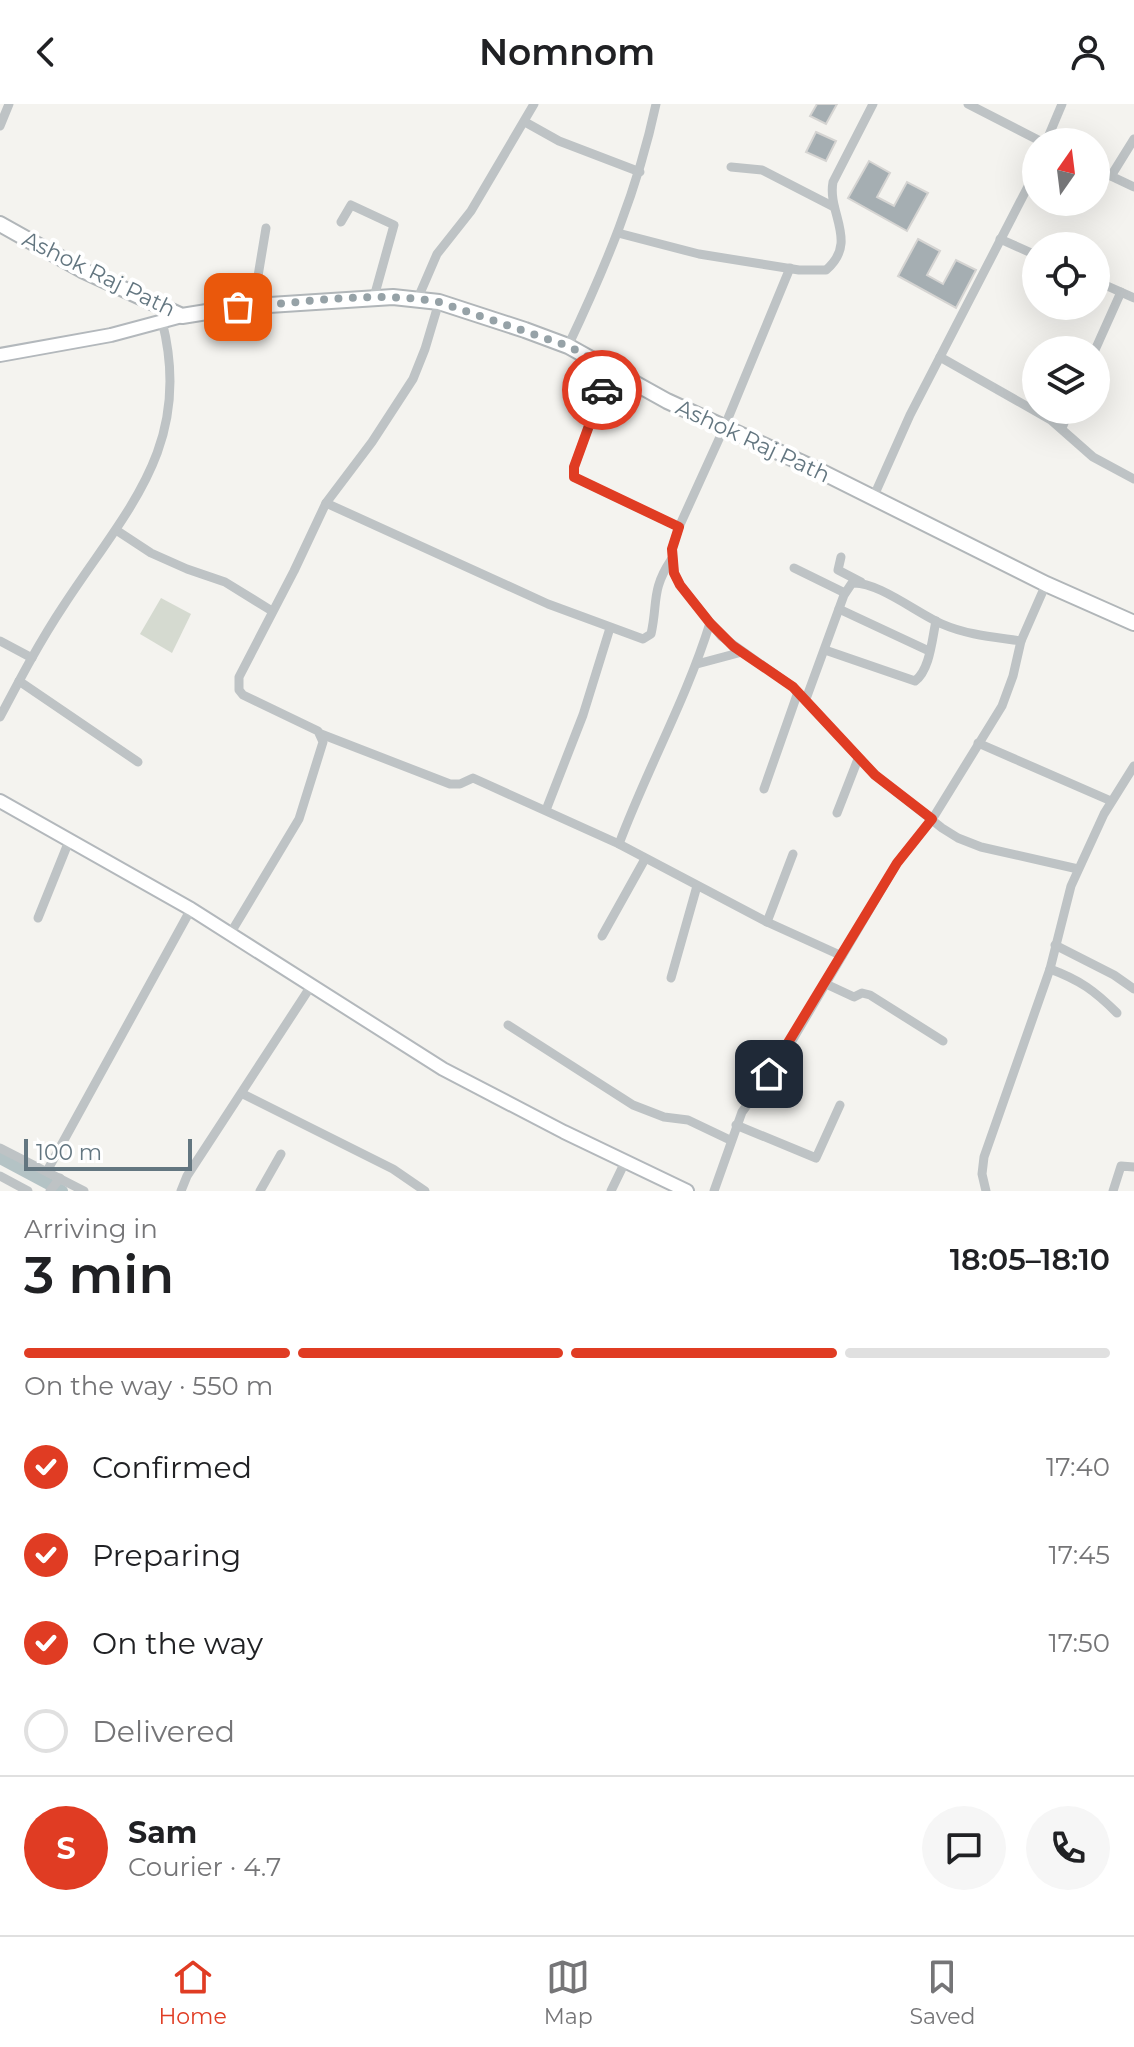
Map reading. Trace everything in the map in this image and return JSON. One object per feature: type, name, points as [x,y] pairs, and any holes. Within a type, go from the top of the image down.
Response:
[{"type":"main road","name":"Ashok Raj Path","points":[[0,224],[82,270],[182,316],[211,309],[374,297],[418,298],[439,302],[568,346],[667,401],[822,472],[1046,584],[1134,623]]},
{"type":"main road","points":[[0,356],[111,335],[182,316]]},
{"type":"main road","points":[[0,801],[191,909],[443,1069],[687,1191]]},
{"type":"street","points":[[0,126],[9,104]]},
{"type":"street","points":[[418,298],[437,254],[464,222],[534,104]]},
{"type":"street","points":[[568,346],[618,233],[640,172],[656,104]]},
{"type":"street","points":[[618,233],[699,254],[817,271],[830,267],[842,239],[831,193],[836,172],[873,104]]},
{"type":"street","points":[[968,104],[1022,131]]},
{"type":"street","points":[[1051,128],[1062,104]]},
{"type":"street","points":[[525,122],[559,141],[640,172]]},
{"type":"street","points":[[1134,139],[1111,176],[1134,187]]},
{"type":"street","points":[[731,167],[762,170],[834,207]]},
{"type":"street","points":[[873,498],[910,415],[1022,197]]},
{"type":"street","points":[[341,222],[351,205],[394,225],[374,297]]},
{"type":"street","points":[[253,306],[266,228]]},
{"type":"street","points":[[1000,239],[1022,249]]},
{"type":"street","points":[[326,503],[548,604],[643,639],[651,634],[659,578],[671,560],[679,527],[790,268]]},
{"type":"street","points":[[1110,287],[1134,298]]},
{"type":"street","points":[[1101,336],[1121,292]]},
{"type":"street","points":[[439,302],[425,349],[406,393],[326,503],[239,677],[239,690],[321,734],[450,784],[460,784],[473,778],[546,810],[619,844],[767,922],[842,956]]},
{"type":"street","points":[[0,717],[64,604],[116,530],[148,476],[168,420],[171,375],[162,321]]},
{"type":"street","points":[[940,357],[1062,428],[1093,457],[1134,479]]},
{"type":"street","points":[[610,368],[574,467],[574,477],[679,527]]},
{"type":"street","points":[[1062,428],[1064,424]]},
{"type":"street","points":[[116,530],[151,553],[225,582],[272,611]]},
{"type":"street","points":[[841,557],[838,570],[936,621],[974,634],[1021,641]]},
{"type":"street","points":[[671,560],[680,585],[710,623],[742,652],[777,674],[802,696],[858,759],[932,819],[967,843],[1020,858],[1078,869]]},
{"type":"street","points":[[794,568],[845,593]]},
{"type":"street","points":[[764,789],[802,696],[825,650],[845,593],[852,583],[862,582]]},
{"type":"street","points":[[714,1191],[742,1112],[783,1056],[897,863],[932,819],[1008,692],[1021,641],[1046,584]]},
{"type":"street","points":[[839,609],[929,651]]},
{"type":"street","points":[[825,650],[910,681],[918,679],[922,676],[936,621]]},
{"type":"street","points":[[619,844],[636,798],[697,664],[710,623]]},
{"type":"street","points":[[546,810],[583,715],[610,628]]},
{"type":"street","points":[[0,641],[32,658]]},
{"type":"street","points":[[697,664],[742,652]]},
{"type":"street","points":[[19,681],[138,762]]},
{"type":"street","points":[[230,934],[299,819],[322,750],[321,734]]},
{"type":"street","points":[[978,743],[1111,801]]},
{"type":"street","points":[[837,813],[858,759]]},
{"type":"street","points":[[986,1191],[982,1174],[984,1157],[1050,969],[1078,869],[1111,801],[1134,766]]},
{"type":"street","points":[[38,918],[69,841]]},
{"type":"street","points":[[767,922],[793,854]]},
{"type":"street","points":[[602,936],[645,859]]},
{"type":"street","points":[[671,978],[697,886]]},
{"type":"street","points":[[47,1171],[191,909]]},
{"type":"street","points":[[1055,945],[1114,975],[1134,989]]},
{"type":"street","points":[[1050,969],[1093,989],[1117,1013]]},
{"type":"street","points":[[826,984],[854,997],[862,993],[870,995],[943,1041]]},
{"type":"street","points":[[181,1191],[187,1176],[311,986]]},
{"type":"street","points":[[508,1025],[633,1105],[664,1117],[688,1120],[730,1140]]},
{"type":"street","points":[[243,1094],[393,1169],[425,1191]]},
{"type":"street","points":[[736,1125],[816,1158],[840,1105]]},
{"type":"street","points":[[0,1148],[47,1171],[55,1184],[84,1191]]},
{"type":"street","points":[[260,1191],[281,1154]]},
{"type":"street","points":[[611,1191],[625,1162]]},
{"type":"street","points":[[1113,1191],[1121,1166],[1134,1167]]},
{"type":"street","points":[[0,1176],[28,1191]]},
{"type":"shaded area","points":[[161,598],[191,614],[172,653],[140,634]]},
{"type":"building","points":[[817,104],[837,104],[826,124],[810,116]]},
{"type":"building","points":[[816,132],[836,141],[826,161],[806,152]]},
{"type":"building","points":[[869,161],[890,173],[877,197],[894,206],[907,182],[928,193],[907,231],[848,198]]},
{"type":"building","points":[[918,239],[940,251],[927,275],[943,284],[956,260],[976,270],[956,308],[898,276]]},
{"type":"waterway","points":[[0,1158],[62,1191]]},
{"type":"way so far","points":[[238,307],[366,297],[418,298],[439,302],[568,346],[610,368],[602,390]]},
{"type":"route","points":[[602,390],[574,467],[574,477],[679,527],[672,549],[674,573],[721,636],[793,687],[858,759],[932,819],[875,897],[783,1056],[769,1074]]}]
